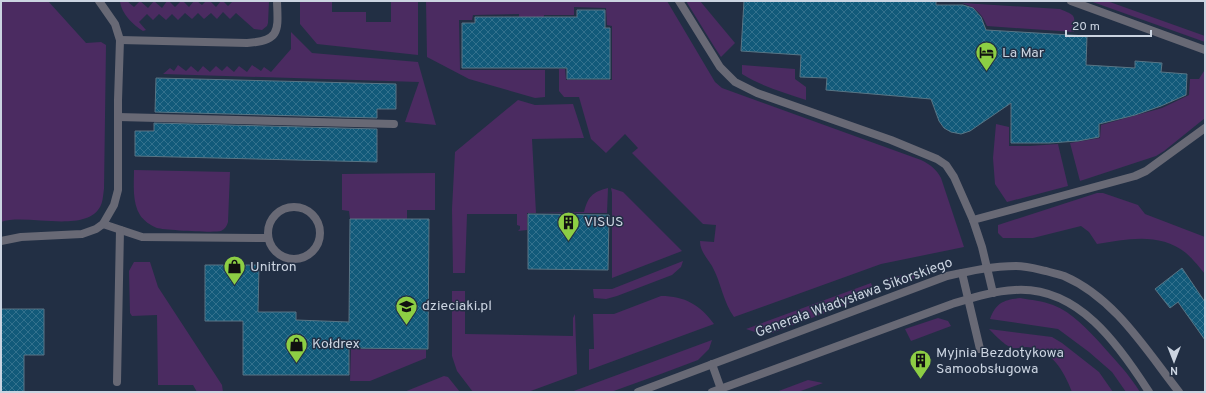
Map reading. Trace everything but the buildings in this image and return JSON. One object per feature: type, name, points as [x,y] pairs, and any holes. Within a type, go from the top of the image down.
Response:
[{"type":"street","points":[[1,241],[28,237],[82,234],[96,229],[103,224],[114,205],[118,190],[120,40],[115,24],[99,1]]},
{"type":"street","points":[[120,40],[247,43],[264,41],[272,37],[277,29],[277,1]]},
{"type":"street","points":[[679,1],[720,67],[735,82],[757,93],[891,140],[937,159],[946,165],[954,177],[973,220],[993,293]]},
{"type":"street","points":[[1071,1],[1205,50]]},
{"type":"street","points":[[118,117],[394,124]]},
{"type":"street","points":[[973,220],[1135,176],[1146,171],[1205,128]]},
{"type":"street","points":[[290,207],[299,207],[311,213],[318,223],[320,231],[318,240],[312,250],[302,257],[293,259],[285,257],[277,252],[268,238],[270,222],[275,215],[290,207]]},
{"type":"street","points":[[103,224],[142,237],[268,238]]},
{"type":"street","points":[[117,382],[120,230]]},
{"type":"street","name":"Generała Władysława Sikorskiego","points":[[638,392],[947,276],[987,268],[1017,266],[1034,268],[1064,276],[1089,290],[1109,306],[1179,392]]},
{"type":"street","points":[[962,273],[980,349]]},
{"type":"street","points":[[712,392],[722,390],[967,299],[993,293],[1016,290],[1052,294],[1072,304],[1089,317],[1110,337],[1138,374],[1149,392]]},
{"type":"street","points":[[712,364],[722,390]]},
{"type":"shaded area","points":[[1,1],[48,1],[86,43],[101,42],[106,45],[104,189],[100,207],[92,215],[82,219],[69,221],[12,220],[1,222]]},
{"type":"shaded area","points":[[120,1],[127,1],[134,7],[140,1],[148,8],[154,1],[162,8],[167,1],[175,7],[183,1],[189,7],[194,1],[197,1],[202,5],[206,1],[210,1],[216,7],[221,1],[228,6],[233,1],[269,1],[268,23],[262,30],[254,29],[236,13],[230,19],[223,12],[217,19],[211,13],[204,19],[198,13],[192,19],[185,13],[178,20],[172,14],[166,20],[159,14],[153,20],[147,14],[139,22],[146,30],[143,31],[128,18]]},
{"type":"shaded area","points":[[300,1],[332,1],[332,12],[366,12],[366,22],[391,22],[391,1],[418,1],[418,55],[317,44],[300,24]]},
{"type":"shaded area","points":[[426,1],[667,1],[715,82],[722,88],[921,160],[933,168],[941,178],[964,247],[881,264],[734,317],[727,305],[715,272],[700,245],[700,241],[714,242],[716,225],[703,224],[632,153],[638,148],[625,134],[606,153],[591,139],[579,97],[564,97],[559,91],[559,69],[565,69],[566,80],[612,80],[612,26],[607,25],[606,8],[574,7],[574,15],[544,15],[544,20],[519,20],[519,14],[473,15],[472,20],[459,20],[460,70],[545,70],[545,97],[535,98],[469,79],[427,57]]},
{"type":"shaded area","points":[[686,1],[700,1],[735,43],[721,57],[715,48]]},
{"type":"shaded area","points":[[1090,1],[1107,1],[1205,36],[1205,42]]},
{"type":"shaded area","points":[[962,3],[1060,9],[1073,16],[1074,32],[987,26],[983,17],[978,11]]},
{"type":"shaded area","points":[[291,32],[312,53],[418,62],[436,125],[405,122],[419,82],[163,74],[170,68],[174,71],[178,65],[186,71],[191,66],[198,72],[203,66],[210,72],[216,66],[222,71],[227,66],[234,72],[239,66],[247,72],[252,65],[261,71],[264,67],[271,72],[291,49]]},
{"type":"shaded area","points":[[742,65],[795,69],[795,79],[806,87],[806,100],[773,89],[750,79],[742,74]]},
{"type":"shaded area","points":[[1204,71],[1205,118],[1156,156],[1080,181],[1070,143],[1100,138],[1101,125],[1162,108],[1189,95],[1190,79],[1199,79]]},
{"type":"shaded area","points":[[518,100],[535,105],[573,104],[584,138],[532,139],[536,213],[527,213],[527,230],[518,231],[520,226],[517,225],[517,214],[467,214],[465,273],[453,273],[452,209],[455,152]]},
{"type":"shaded area","points":[[996,124],[1009,127],[1009,146],[1058,144],[1068,186],[1007,202],[995,184],[993,158]]},
{"type":"shaded area","points":[[134,170],[230,172],[228,222],[226,226],[221,231],[209,232],[169,230],[157,228],[147,223],[137,210],[134,193]]},
{"type":"shaded area","points":[[435,173],[435,210],[407,210],[407,219],[350,219],[349,211],[342,210],[342,174]]},
{"type":"shaded area","points":[[608,188],[607,213],[536,213],[584,212],[587,202],[594,193]]},
{"type":"shaded area","points":[[611,188],[623,192],[682,251],[612,278]]},
{"type":"shaded area","points":[[1097,193],[1103,193],[1138,205],[1145,214],[1205,237],[1205,274],[1186,253],[1176,246],[1165,242],[1131,239],[1097,244],[1089,232],[1081,226],[1033,238],[1003,238],[998,233],[998,225]]},
{"type":"shaded area","points":[[683,261],[681,267],[672,275],[617,296],[606,299],[594,298],[593,289],[612,289]]},
{"type":"shaded area","points":[[134,262],[150,262],[158,287],[222,385],[223,392],[197,392],[193,385],[158,385],[157,315],[132,316],[130,313],[129,271]]},
{"type":"shaded area","points":[[942,269],[887,288],[884,279]]},
{"type":"shaded area","points":[[871,283],[875,294],[772,333],[758,333],[746,329]]},
{"type":"shaded area","points":[[452,291],[465,291],[465,334],[573,336],[573,318],[575,314],[577,374],[528,392],[473,392],[457,371],[452,356]]},
{"type":"shaded area","points":[[661,296],[670,296],[691,303],[709,317],[714,324],[589,370],[589,349],[594,349],[593,314],[614,314]]},
{"type":"shaded area","points":[[1020,298],[1049,304],[1067,312],[1079,322],[1117,361],[1140,392],[1126,392],[1112,372],[1089,352],[1058,329],[990,319],[995,309],[1001,303]]},
{"type":"shaded area","points":[[938,318],[948,321],[951,326],[911,341],[905,329]]},
{"type":"shaded area","points":[[989,329],[1052,337],[1099,372],[1113,392],[1072,392],[1061,369],[1049,356],[1035,348],[1010,347]]},
{"type":"shaded area","points":[[712,340],[709,349],[698,360],[658,375],[611,392],[571,392]]},
{"type":"shaded area","points":[[351,349],[426,350],[426,358],[370,381],[350,381]]},
{"type":"shaded area","points":[[444,376],[448,377],[460,392],[404,392]]},
{"type":"shaded area","points":[[808,380],[823,383],[798,392],[776,392]]},
{"type":"place","name":"La Mar","points":[[987,72]]},
{"type":"place","name":"VISUS","points":[[568,242]]},
{"type":"place","name":"Unitron","points":[[234,286]]},
{"type":"place","name":"dzieciaki.pl","points":[[406,326]]},
{"type":"place","name":"Kołdrex","points":[[296,364]]},
{"type":"place","name":"Myjnia Bezdotykowa Samoobsługowa","points":[[921,380]]}]
